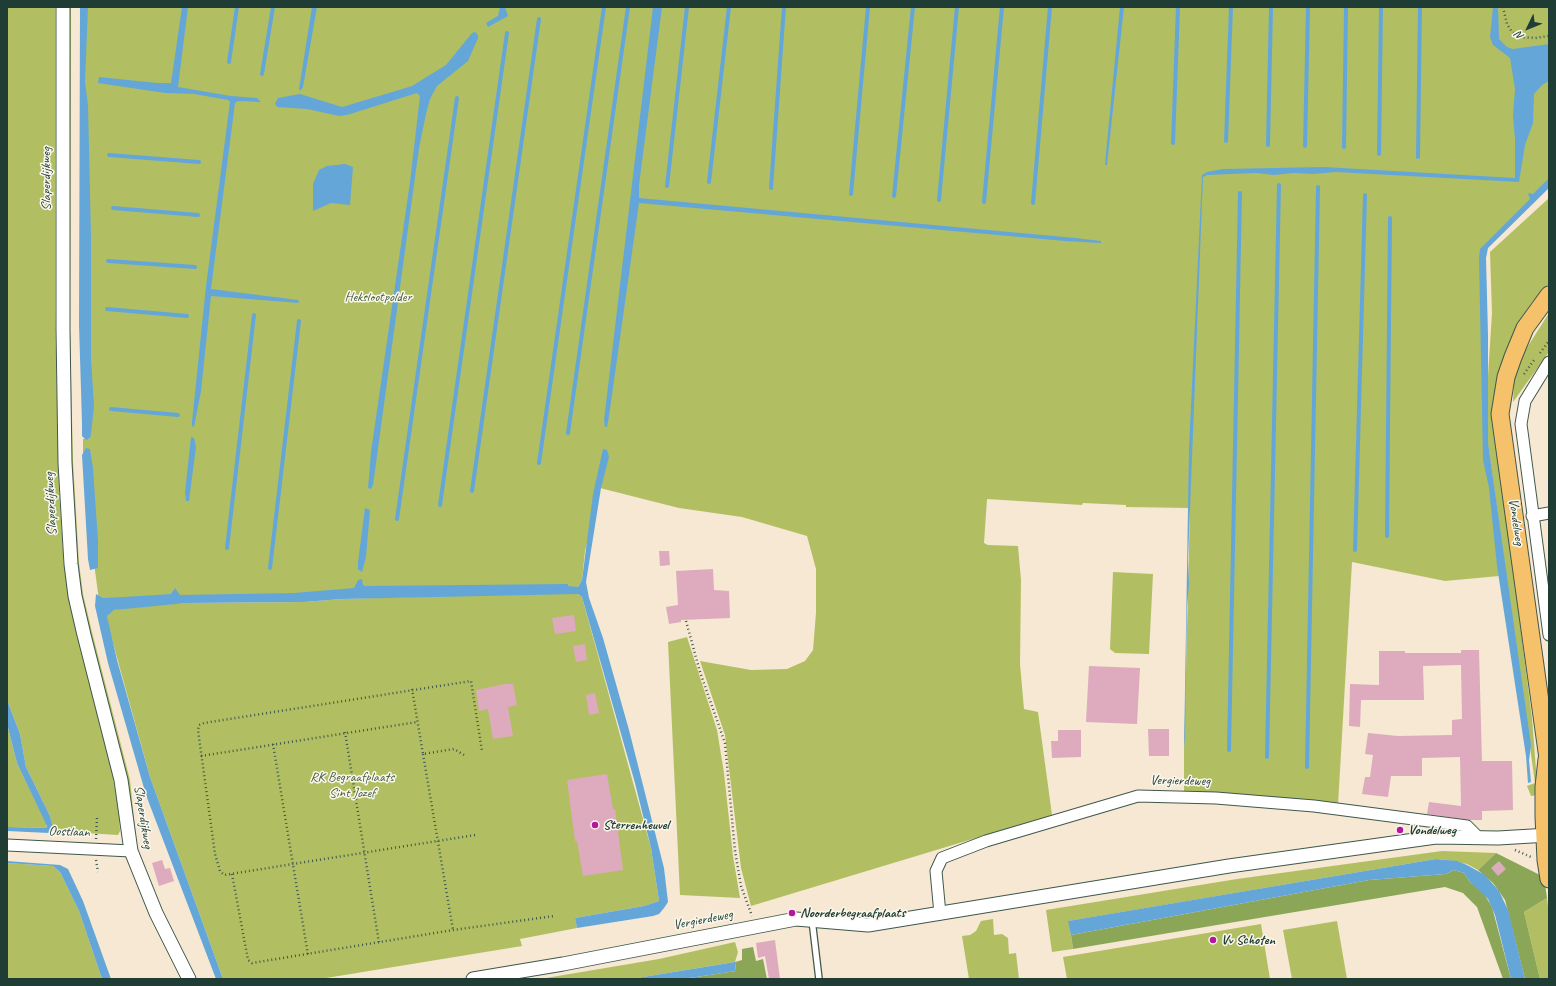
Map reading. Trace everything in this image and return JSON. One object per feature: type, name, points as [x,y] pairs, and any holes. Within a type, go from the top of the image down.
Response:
[{"type":"main road","name":"Vondelweg","points":[[1549,295],[1525,328],[1513,357],[1506,377],[1500,414],[1548,762],[1544,787],[1547,835],[1546,860],[1549,879]]},
{"type":"street","name":"Slaperdijkweg","points":[[63,7],[63,346],[65,463],[71,564],[75,596],[121,780],[131,851],[156,913],[188,979]]},
{"type":"street","name":"Vondelweg","points":[[1549,362],[1525,401],[1521,424],[1549,635]]},
{"type":"street","points":[[1532,516],[1549,513]]},
{"type":"street","name":"Vergierdeweg","points":[[940,914],[936,871],[942,858],[986,841],[1138,796],[1216,798],[1314,806],[1467,826],[1479,838]]},
{"type":"street","name":"Vergierdeweg","points":[[473,979],[563,964],[796,919],[812,919],[868,925],[1236,865],[1436,837],[1498,838],[1547,835]]},
{"type":"street","name":"Oostlaan","points":[[7,845],[131,851]]},
{"type":"lane","points":[[812,919],[819,979]]},
{"type":"path","points":[[1503,7],[1507,24],[1512,32],[1520,36],[1535,38],[1549,36]]},
{"type":"path","points":[[686,621],[700,672],[725,743],[734,851],[741,886],[756,926]]},
{"type":"path","points":[[475,835],[224,875],[220,871],[215,854],[198,730],[199,725],[204,723],[412,689],[471,681],[482,751]]},
{"type":"path","points":[[412,689],[453,930]]},
{"type":"path","points":[[201,756],[345,732],[417,722]]},
{"type":"path","points":[[345,732],[379,943]]},
{"type":"path","points":[[273,744],[308,956]]},
{"type":"path","points":[[423,754],[454,749],[464,755]]},
{"type":"path","points":[[1498,838],[1511,848],[1530,857],[1546,860]]},
{"type":"path","points":[[232,874],[248,960],[252,963],[308,956],[453,930],[554,916]]},
{"type":"green space","points":[[7,7],[55,7],[55,311],[59,491],[64,566],[74,623],[110,761],[119,811],[120,831],[118,835],[53,831],[50,816],[26,767],[20,734],[7,700]]},
{"type":"green space","points":[[68,7],[71,7],[70,331],[73,462],[79,563],[83,594],[130,780],[136,837],[134,837],[100,673],[81,594],[76,564],[71,462],[68,330]]},
{"type":"green space","name":"Hekslootpolder","points":[[84,7],[1549,7],[1549,183],[1487,245],[1484,258],[1488,440],[1488,376],[1492,313],[1490,252],[1549,198],[1549,284],[1533,301],[1517,324],[1510,344],[1503,489],[1532,718],[1538,795],[1531,796],[1527,786],[1535,783],[1488,444],[1499,576],[1445,581],[1352,562],[1338,805],[1184,793],[1190,508],[1126,507],[1126,505],[1083,503],[1082,505],[987,499],[984,543],[988,545],[1018,546],[1021,580],[1020,664],[1024,709],[1038,712],[1052,815],[751,906],[741,868],[725,735],[700,661],[751,670],[787,669],[805,661],[813,650],[816,613],[816,569],[807,536],[742,517],[679,508],[600,488],[585,551],[582,580],[578,587],[214,599],[100,608],[90,533],[83,452],[83,439],[89,439]]},
{"type":"green space","points":[[1549,313],[1549,352],[1513,402],[1514,381],[1519,364],[1528,346]]},
{"type":"green space","points":[[1113,572],[1153,574],[1149,654],[1115,653],[1110,649]]},
{"type":"green space","name":"RK Begraafplaats Sint Jozef","points":[[549,593],[578,594],[582,597],[651,848],[659,901],[644,906],[575,918],[577,928],[520,939],[522,946],[320,979],[223,979],[150,777],[108,625],[107,616],[109,613],[114,610],[128,607],[187,603],[304,602],[342,599]]},
{"type":"green space","points":[[687,637],[717,730],[724,773],[733,856],[740,898],[680,895],[668,642]]},
{"type":"green space","points":[[7,724],[17,763],[47,824],[46,828],[7,827]]},
{"type":"green space","points":[[1442,851],[1496,853],[1478,870],[1467,864],[1436,859],[1069,921],[1073,949],[1052,952],[1046,910],[1237,879]]},
{"type":"green space","points":[[1496,853],[1544,877],[1547,898],[1524,912],[1540,979],[1525,979],[1505,900],[1493,883],[1478,870]]},
{"type":"green space","points":[[7,863],[53,866],[60,872],[79,911],[102,979],[7,979]]},
{"type":"green space","points":[[1454,870],[1464,873],[1470,882],[1483,892],[1492,907],[1511,979],[1503,979],[1477,907],[1463,893],[1445,887],[1073,949],[1071,935],[1369,880],[1446,874]]},
{"type":"green space","points":[[1547,898],[1549,915],[1549,979],[1540,979],[1524,912]]},
{"type":"green space","points":[[993,919],[994,935],[1002,934],[1008,938],[1009,954],[1016,953],[1019,979],[969,979],[962,936],[970,935],[976,931],[981,921]]},
{"type":"green space","points":[[1337,921],[1347,979],[1292,979],[1283,930]]},
{"type":"green space","name":"Vv Schoten","points":[[1261,924],[1270,979],[1067,979],[1063,957]]},
{"type":"green space","points":[[735,942],[738,952],[735,962],[631,979],[540,979],[659,959]]},
{"type":"green space","points":[[753,947],[756,961],[763,959],[767,979],[683,979],[736,971],[735,962],[742,960],[742,949]]},
{"type":"water","points":[[80,7],[88,7],[85,82],[88,105],[91,237],[91,358],[94,406],[91,434],[90,438],[86,440],[82,436],[79,325]]},
{"type":"water","points":[[182,7],[188,7],[178,87],[231,96],[257,98],[261,102],[238,101],[235,103],[211,289],[298,300],[299,303],[211,296],[201,391],[194,427],[192,426],[192,422],[206,286],[230,102],[228,100],[194,94],[165,93],[98,83],[99,77],[171,83]]},
{"type":"water","points":[[312,7],[317,7],[303,87],[300,91],[299,89]]},
{"type":"water","points":[[500,7],[505,7],[508,16],[488,27],[486,23],[498,16]]},
{"type":"water","points":[[653,7],[662,7],[639,185],[639,198],[1075,238],[1101,241],[1101,243],[639,203],[609,416],[607,427],[605,427],[604,420]]},
{"type":"water","points":[[1120,7],[1124,7],[1107,165],[1105,165],[1106,153]]},
{"type":"water","points":[[1493,7],[1498,7],[1499,39],[1507,47],[1513,49],[1549,44],[1549,81],[1542,85],[1534,94],[1533,123],[1525,145],[1519,182],[1336,172],[1274,175],[1256,173],[1207,175],[1203,177],[1188,560],[1189,584],[1187,607],[1184,750],[1189,448],[1202,175],[1207,172],[1223,169],[1324,167],[1515,178],[1515,139],[1513,116],[1515,89],[1510,58],[1493,45],[1490,37]]},
{"type":"water","points":[[475,32],[478,35],[478,38],[468,61],[437,86],[430,99],[426,114],[419,148],[373,485],[371,489],[368,488],[371,452],[410,182],[420,96],[417,93],[347,115],[339,116],[307,109],[277,107],[275,103],[278,98],[300,94],[342,107],[412,86],[446,65],[472,33]]},
{"type":"water","points":[[345,164],[353,167],[350,205],[331,203],[313,211],[313,184],[319,170],[327,166]]},
{"type":"water","points":[[1549,178],[1549,188],[1488,248],[1486,258],[1488,443],[1531,745],[1529,760],[1531,782],[1528,783],[1526,756],[1497,566],[1489,488],[1483,460],[1479,258],[1480,249],[1530,199],[1528,193],[1533,194]]},
{"type":"water","points":[[191,437],[194,438],[196,447],[189,501],[186,501],[185,492]]},
{"type":"water","points":[[86,448],[90,449],[93,468],[98,541],[98,568],[90,570],[88,559],[82,455]]},
{"type":"water","points":[[603,449],[607,450],[609,457],[601,488],[586,582],[589,598],[603,638],[629,730],[664,868],[668,902],[664,908],[659,914],[653,916],[577,928],[575,918],[644,906],[659,901],[651,848],[635,783],[582,597],[578,594],[342,599],[304,602],[187,603],[114,610],[107,616],[117,660],[150,777],[223,979],[216,979],[146,795],[108,663],[95,606],[96,594],[103,598],[171,594],[175,588],[180,595],[294,593],[354,588],[358,580],[362,579],[363,585],[365,586],[568,584],[568,586],[578,587],[582,580],[593,494]]},
{"type":"water","points":[[365,508],[370,510],[366,557],[362,572],[358,569],[358,562]]},
{"type":"water","points":[[7,700],[20,734],[26,767],[50,816],[53,831],[49,833],[7,831],[7,827],[46,828],[47,826],[17,763],[7,724]]},
{"type":"water","points":[[1436,859],[1457,861],[1467,865],[1485,875],[1499,891],[1508,910],[1525,979],[1511,979],[1495,915],[1488,899],[1470,882],[1464,873],[1454,870],[1446,874],[1369,880],[1071,935],[1068,921]]},
{"type":"water","points":[[7,861],[60,865],[68,869],[83,901],[111,979],[102,979],[79,911],[60,872],[53,866],[7,863]]},
{"type":"water","points":[[735,962],[736,971],[683,979],[631,979]]},
{"type":"building","points":[[659,551],[669,551],[670,565],[660,566]]},
{"type":"building","points":[[713,569],[714,590],[729,591],[730,618],[681,620],[681,622],[669,624],[666,607],[678,605],[676,571]]},
{"type":"building","points":[[574,615],[576,631],[555,634],[552,618]]},
{"type":"building","points":[[585,644],[587,660],[576,662],[573,646]]},
{"type":"building","points":[[1461,650],[1479,650],[1482,761],[1512,761],[1513,810],[1482,811],[1482,820],[1470,820],[1427,814],[1429,802],[1461,806],[1460,757],[1422,758],[1422,776],[1391,776],[1388,797],[1362,794],[1365,777],[1370,777],[1373,755],[1365,754],[1368,733],[1398,736],[1452,735],[1452,720],[1462,719],[1461,665],[1423,666],[1424,700],[1361,700],[1360,727],[1349,726],[1350,684],[1379,685],[1379,651],[1405,651],[1405,653],[1461,653]]},
{"type":"building","points":[[1089,666],[1140,668],[1137,724],[1086,722]]},
{"type":"building","points":[[505,684],[513,684],[517,705],[508,707],[513,736],[493,739],[488,709],[479,711],[476,690]]},
{"type":"building","points":[[595,693],[599,713],[589,715],[586,695]]},
{"type":"building","points":[[1148,729],[1169,729],[1169,756],[1149,756]]},
{"type":"building","points":[[1058,730],[1081,730],[1081,757],[1052,758],[1051,741],[1058,741]]},
{"type":"building","name":"Sterrenheuvel","points":[[607,774],[613,809],[615,809],[623,870],[583,876],[577,841],[575,841],[567,780]]},
{"type":"building","points":[[162,860],[165,869],[170,868],[174,881],[159,886],[152,863]]},
{"type":"building","points":[[1499,861],[1506,869],[1498,876],[1491,868]]},
{"type":"building","points":[[775,940],[780,979],[769,979],[765,956],[758,958],[756,943]]},
{"type":"waterway","points":[[229,62],[237,7]]},
{"type":"waterway","points":[[262,74],[273,7]]},
{"type":"waterway","points":[[539,463],[604,7]]},
{"type":"waterway","points":[[568,433],[628,7]]},
{"type":"waterway","points":[[667,186],[687,7]]},
{"type":"waterway","points":[[709,182],[729,7]]},
{"type":"waterway","points":[[771,188],[784,7]]},
{"type":"waterway","points":[[851,194],[868,7]]},
{"type":"waterway","points":[[894,196],[913,7]]},
{"type":"waterway","points":[[939,200],[957,7]]},
{"type":"waterway","points":[[984,202],[1002,7]]},
{"type":"waterway","points":[[1033,203],[1050,7]]},
{"type":"waterway","points":[[1173,143],[1178,7]]},
{"type":"waterway","points":[[1226,141],[1231,7]]},
{"type":"waterway","points":[[1268,145],[1271,7]]},
{"type":"waterway","points":[[1305,146],[1308,7]]},
{"type":"waterway","points":[[1344,147],[1346,7]]},
{"type":"waterway","points":[[1379,154],[1381,7]]},
{"type":"waterway","points":[[1418,157],[1420,7]]},
{"type":"waterway","points":[[472,491],[539,19]]},
{"type":"waterway","points":[[440,505],[507,33]]},
{"type":"waterway","points":[[397,519],[457,98]]},
{"type":"waterway","points":[[109,155],[199,162]]},
{"type":"waterway","points":[[1267,757],[1279,185]]},
{"type":"waterway","points":[[1307,767],[1318,187]]},
{"type":"waterway","points":[[1229,750],[1240,193]]},
{"type":"waterway","points":[[1355,550],[1365,195]]},
{"type":"waterway","points":[[113,208],[198,215]]},
{"type":"waterway","points":[[1387,536],[1390,218]]},
{"type":"waterway","points":[[108,261],[195,267]]},
{"type":"waterway","points":[[107,309],[187,316]]},
{"type":"waterway","points":[[227,548],[254,315]]},
{"type":"waterway","points":[[270,568],[299,321]]},
{"type":"waterway","points":[[111,409],[178,415]]},
{"type":"place","name":"Sterrenheuvel","points":[[595,825]]},
{"type":"place","name":"Vondelweg","points":[[1400,830]]},
{"type":"place","name":"Noorderbegraafplaats","points":[[792,913]]},
{"type":"place","name":"Vv Schoten","points":[[1213,940]]}]
